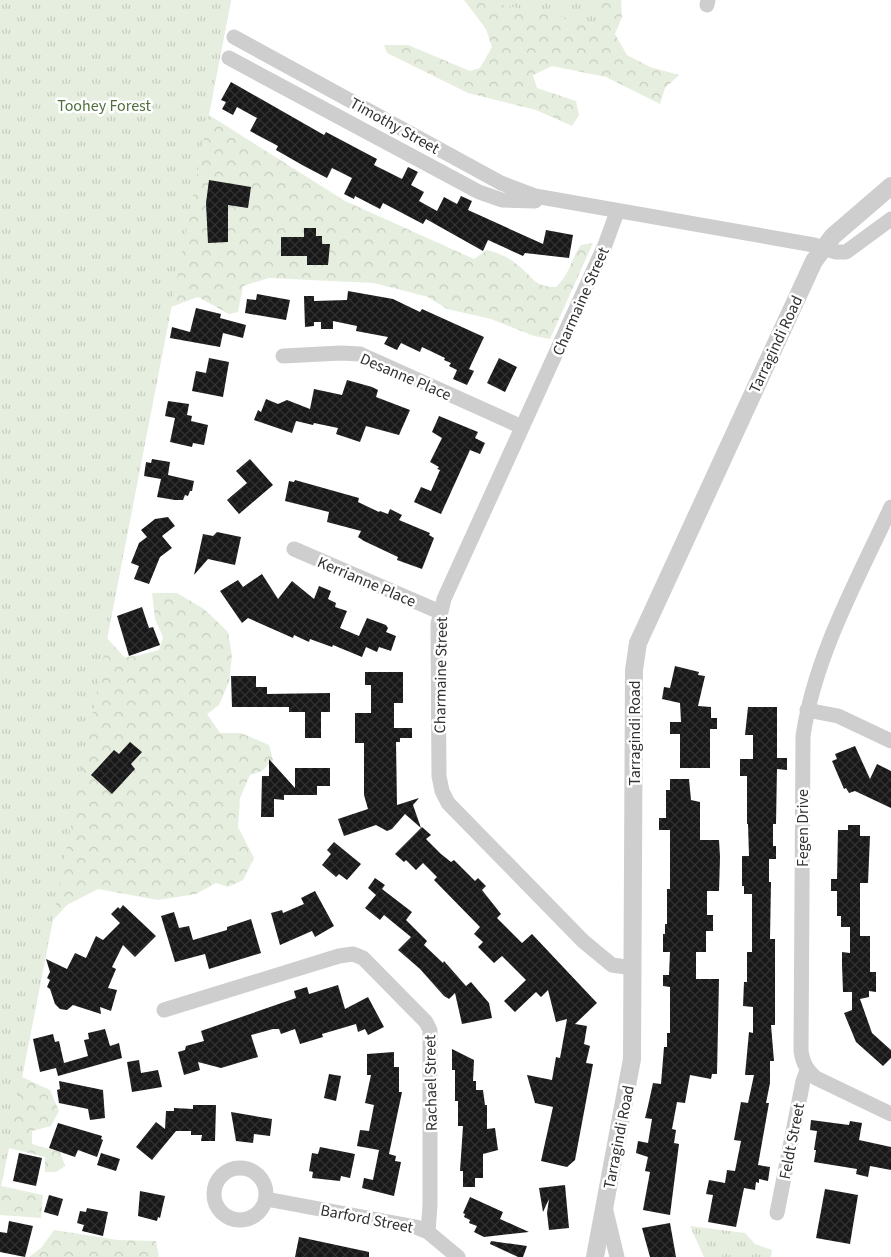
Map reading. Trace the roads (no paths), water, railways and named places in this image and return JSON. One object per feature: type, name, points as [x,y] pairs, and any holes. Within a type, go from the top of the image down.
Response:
[{"type":"street","name":"Timothy Street","points":[[234,37],[520,192],[561,202],[822,248]]},
{"type":"street","name":"Timothy Street","points":[[229,58],[487,196],[510,201],[561,202]]},
{"type":"street","name":"Tarragindi Road","points":[[595,1257],[631,1066],[634,670],[638,643],[808,274],[822,248],[833,236],[891,186]]},
{"type":"street","name":"Charmaine Street","points":[[617,212],[605,245],[449,585],[440,612],[439,776],[442,792],[448,803],[583,941],[612,965],[633,968]]},
{"type":"street","points":[[822,248],[836,252],[846,252],[891,219]]},
{"type":"street","name":"Desanne Place","points":[[283,356],[360,354],[522,427]]},
{"type":"street","name":"Fegen Drive","points":[[807,1070],[802,1061],[803,736],[807,710],[822,658],[891,507]]},
{"type":"street","name":"Kerrianne Place","points":[[294,549],[440,612]]},
{"type":"street","points":[[807,710],[838,716],[891,741]]},
{"type":"street","name":"Rachael Street","points":[[164,1010],[345,954],[356,955],[366,961],[426,1022],[431,1032],[430,1205],[428,1232]]},
{"type":"street","points":[[807,1070],[822,1081],[891,1114]]},
{"type":"street","name":"Feldt Street","points":[[776,1214],[803,1081],[807,1070]]},
{"type":"street","name":"Barford Street","points":[[266,1199],[416,1227],[428,1232],[458,1257]]},
{"type":"street","points":[[605,1206],[617,1257]]},
{"type":"park label","name":"Toohey Forest","points":[[104,105]]}]
